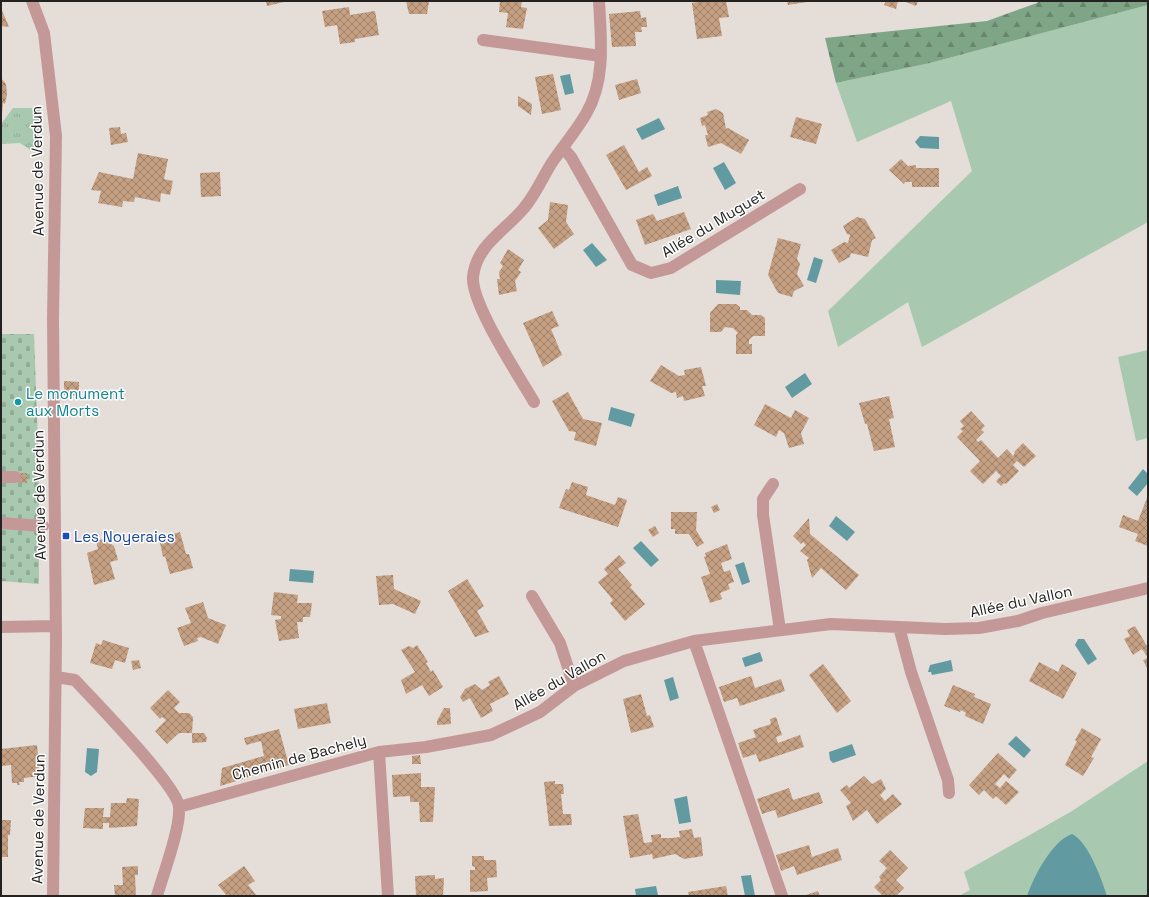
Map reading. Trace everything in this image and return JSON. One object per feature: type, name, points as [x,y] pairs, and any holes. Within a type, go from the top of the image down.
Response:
[{"type":"street","name":"Avenue de Verdun","points":[[32,1],[44,33],[56,136],[53,345],[56,626],[53,896]]},
{"type":"street","points":[[534,402],[483,312],[475,290],[473,278],[480,254],[524,207],[578,128],[590,106],[600,72],[601,56],[599,1]]},
{"type":"street","points":[[483,40],[601,56]]},
{"type":"street","name":"Allée du Muguet","points":[[563,148],[571,157],[632,264],[651,274],[671,268],[800,189]]},
{"type":"street","points":[[1,477],[15,477]]},
{"type":"street","points":[[773,484],[763,499],[763,515],[780,630]]},
{"type":"street","points":[[1,523],[43,526]]},
{"type":"street","name":"Allée du Vallon","points":[[379,752],[426,747],[491,735],[540,712],[574,686],[624,661],[694,641],[831,624],[979,628],[1018,621],[1042,613],[1148,588]]},
{"type":"street","points":[[532,596],[560,643],[574,686]]},
{"type":"street","points":[[1,627],[56,626]]},
{"type":"street","points":[[899,627],[911,672],[948,780],[949,793]]},
{"type":"street","points":[[694,641],[782,896]]},
{"type":"street","points":[[56,677],[75,680],[168,784],[179,807],[176,832],[156,896]]},
{"type":"street","name":"Chemin de Bachely","points":[[179,807],[379,752],[388,896]]},
{"type":"green space","points":[[1039,1],[1148,1],[1148,5],[930,63],[836,83],[825,38],[987,21]]},
{"type":"green space","points":[[1148,5],[1148,222],[922,347],[908,302],[838,347],[828,311],[972,171],[951,101],[857,142],[836,83],[930,63]]},
{"type":"green space","points":[[13,108],[40,108],[38,155],[20,143],[1,144],[1,124]]},
{"type":"green space","points":[[1,334],[34,334],[39,472],[39,584],[1,581]]},
{"type":"green space","points":[[1148,350],[1148,438],[1136,441],[1118,357]]},
{"type":"green space","points":[[1148,761],[1148,896],[959,896],[970,890],[964,872],[1072,811]]},
{"type":"water","points":[[570,74],[574,93],[565,95],[560,76]]},
{"type":"water","points":[[659,118],[665,129],[642,140],[636,129]]},
{"type":"water","points":[[920,136],[939,137],[939,149],[920,148],[915,142]]},
{"type":"water","points":[[724,162],[736,183],[725,190],[713,168]]},
{"type":"water","points":[[678,186],[682,198],[658,206],[654,195]]},
{"type":"water","points":[[592,243],[607,260],[596,267],[583,250]]},
{"type":"water","points":[[814,257],[823,260],[816,283],[807,280]]},
{"type":"water","points":[[716,280],[741,281],[740,295],[716,293]]},
{"type":"water","points":[[805,373],[812,384],[792,398],[785,387]]},
{"type":"water","points":[[611,407],[635,414],[631,427],[608,420]]},
{"type":"water","points":[[1143,469],[1148,474],[1148,483],[1137,496],[1128,488]]},
{"type":"water","points":[[836,516],[855,532],[847,541],[829,526]]},
{"type":"water","points":[[641,541],[659,560],[651,567],[633,548]]},
{"type":"water","points":[[744,562],[750,582],[742,585],[735,565]]},
{"type":"water","points":[[290,569],[314,571],[313,583],[289,581]]},
{"type":"water","points":[[1078,639],[1084,639],[1097,659],[1088,665],[1075,645]]},
{"type":"water","points":[[760,652],[763,661],[745,667],[742,658]]},
{"type":"water","points":[[951,660],[953,671],[932,675],[931,672],[928,672],[930,665]]},
{"type":"water","points":[[673,677],[679,698],[670,701],[664,680]]},
{"type":"water","points":[[1016,736],[1031,750],[1024,758],[1008,744]]},
{"type":"water","points":[[852,744],[856,755],[833,763],[830,760],[829,752]]},
{"type":"water","points":[[87,748],[99,749],[97,772],[91,776],[85,772]]},
{"type":"water","points":[[687,796],[691,822],[679,824],[674,799]]},
{"type":"water","points":[[1072,834],[1084,844],[1089,852],[1107,896],[1027,896],[1039,869],[1051,851],[1065,838]]},
{"type":"water","points":[[751,875],[755,896],[745,896],[741,876]]},
{"type":"water","points":[[656,886],[658,895],[636,896],[635,889]]},
{"type":"building","points":[[266,1],[284,1],[284,2],[267,6]]},
{"type":"building","points":[[406,1],[429,1],[427,14],[409,14]]},
{"type":"building","points":[[500,1],[522,1],[521,7],[527,8],[523,29],[506,27],[508,13],[499,12]]},
{"type":"building","points":[[705,1],[726,1],[729,17],[719,18],[722,36],[697,39],[692,3]]},
{"type":"building","points":[[787,1],[807,1],[807,2],[788,5]]},
{"type":"building","points":[[886,1],[898,1],[896,9],[884,5]]},
{"type":"building","points":[[903,1],[918,1],[916,6]]},
{"type":"building","points":[[349,7],[350,15],[375,11],[379,35],[355,39],[355,42],[340,44],[337,25],[325,27],[322,11]]},
{"type":"building","points":[[1,8],[9,27],[1,26]]},
{"type":"building","points":[[640,11],[641,18],[646,17],[647,27],[641,27],[642,32],[635,32],[636,46],[612,47],[609,14]]},
{"type":"building","points":[[553,74],[561,110],[542,114],[535,77]]},
{"type":"building","points":[[1,78],[6,84],[7,94],[5,104],[3,103],[2,113]]},
{"type":"building","points":[[637,79],[641,93],[619,100],[615,85]]},
{"type":"building","points":[[518,96],[532,104],[531,115],[518,106]]},
{"type":"building","points":[[716,109],[723,113],[726,129],[728,128],[749,140],[741,154],[721,143],[708,147],[705,135],[708,135],[705,125],[702,126],[700,118],[708,115],[707,112]]},
{"type":"building","points":[[796,117],[822,124],[816,144],[790,137]]},
{"type":"building","points":[[120,127],[121,134],[126,133],[128,142],[111,145],[109,128]]},
{"type":"building","points":[[624,145],[639,172],[647,167],[652,176],[626,190],[606,155]]},
{"type":"building","points":[[138,153],[168,159],[164,179],[173,181],[170,195],[161,193],[160,202],[135,197],[134,202],[123,201],[122,207],[98,203],[101,191],[91,190],[99,172],[133,179]]},
{"type":"building","points":[[901,159],[908,166],[916,165],[916,168],[939,168],[939,187],[912,187],[912,182],[905,182],[904,184],[889,170]]},
{"type":"building","points":[[220,172],[221,196],[201,197],[200,173]]},
{"type":"building","points":[[550,202],[568,205],[566,222],[574,234],[554,249],[538,228],[548,220]]},
{"type":"building","points":[[684,212],[691,229],[645,245],[636,220],[653,214],[657,221]]},
{"type":"building","points":[[857,217],[865,219],[876,238],[872,240],[868,257],[851,253],[850,257],[839,263],[831,250],[844,242],[848,243],[850,235],[847,234],[843,226]]},
{"type":"building","points":[[778,238],[801,244],[797,259],[800,264],[797,274],[804,286],[794,291],[792,297],[778,293],[768,275]]},
{"type":"building","points":[[508,249],[524,260],[518,270],[521,272],[515,281],[517,291],[499,295],[497,279],[500,279],[499,272],[503,266],[500,263]]},
{"type":"building","points":[[718,304],[736,304],[740,307],[740,310],[747,310],[752,315],[761,315],[765,318],[765,336],[753,336],[749,340],[749,344],[752,344],[752,354],[736,354],[736,335],[738,333],[733,328],[725,327],[721,332],[710,332],[710,313]]},
{"type":"building","points":[[552,311],[559,326],[551,329],[562,355],[543,367],[523,323]]},
{"type":"building","points":[[661,365],[679,376],[685,375],[684,370],[701,367],[706,386],[702,386],[705,396],[684,401],[683,396],[677,398],[676,392],[671,393],[650,381]]},
{"type":"building","points":[[64,381],[79,382],[79,396],[64,395]]},
{"type":"building","points":[[568,392],[583,419],[602,423],[596,446],[574,440],[576,432],[569,431],[552,401]]},
{"type":"building","points":[[889,396],[894,418],[889,419],[895,447],[874,451],[867,424],[865,424],[859,403]]},
{"type":"building","points":[[765,404],[791,418],[795,410],[809,418],[801,433],[804,444],[789,448],[784,433],[779,430],[776,437],[754,425]]},
{"type":"building","points":[[971,411],[985,426],[981,430],[984,432],[976,440],[978,442],[981,440],[998,458],[1007,449],[1013,456],[1015,453],[1014,452],[1023,443],[1036,456],[1024,467],[1017,461],[1013,465],[1019,471],[1006,484],[1004,483],[1001,486],[996,481],[1001,476],[996,471],[983,484],[970,471],[980,461],[957,437],[963,431],[960,429],[964,426],[960,421]]},
{"type":"building","points":[[16,473],[27,473],[27,483],[16,482]]},
{"type":"building","points":[[572,482],[588,487],[586,495],[615,505],[618,497],[627,500],[618,527],[559,508],[566,489],[569,490]]},
{"type":"building","points":[[1147,498],[1148,546],[1135,541],[1138,534],[1119,527],[1123,515],[1138,521]]},
{"type":"building","points":[[717,504],[720,510],[714,513],[711,507]]},
{"type":"building","points":[[671,512],[697,512],[696,530],[704,543],[697,547],[689,534],[675,534],[675,529],[671,529]]},
{"type":"building","points":[[809,518],[810,534],[859,575],[846,590],[821,568],[812,578],[807,560],[809,558],[800,551],[806,545],[803,542],[801,544],[793,536]]},
{"type":"building","points":[[655,526],[659,533],[653,537],[648,530]]},
{"type":"building","points":[[180,532],[186,554],[189,554],[193,568],[170,574],[165,556],[163,557],[159,538]]},
{"type":"building","points":[[103,539],[114,546],[118,560],[110,562],[115,579],[94,585],[87,553],[98,549],[96,541]]},
{"type":"building","points":[[727,544],[732,559],[721,563],[724,572],[730,570],[734,582],[728,584],[730,589],[720,593],[722,599],[710,603],[701,577],[710,574],[704,557],[706,556],[705,553]]},
{"type":"building","points":[[619,555],[626,563],[618,569],[632,585],[630,587],[645,604],[625,621],[610,603],[613,600],[598,582],[608,574],[604,569]]},
{"type":"building","points":[[393,575],[394,589],[421,601],[415,614],[393,604],[379,605],[376,576]]},
{"type":"building","points":[[467,579],[484,606],[477,611],[489,632],[475,637],[448,591]]},
{"type":"building","points":[[274,592],[298,595],[297,603],[312,603],[310,617],[303,617],[303,622],[297,622],[299,638],[279,641],[275,620],[281,619],[281,616],[271,615]]},
{"type":"building","points":[[203,602],[208,618],[226,625],[218,644],[201,637],[197,638],[198,641],[184,646],[177,628],[191,623],[185,608]]},
{"type":"building","points":[[1135,626],[1148,646],[1148,658],[1142,649],[1133,655],[1124,639],[1130,636],[1127,630]]},
{"type":"building","points":[[103,640],[129,648],[125,663],[115,660],[112,669],[90,663],[96,643],[101,645]]},
{"type":"building","points":[[417,645],[428,662],[426,663],[431,672],[433,670],[443,687],[429,696],[422,685],[406,694],[401,680],[415,672],[401,650],[409,646],[413,648]]},
{"type":"building","points":[[1148,658],[1148,670],[1143,660]]},
{"type":"building","points":[[139,660],[141,668],[133,670],[131,661]]},
{"type":"building","points":[[1039,662],[1058,672],[1062,664],[1077,673],[1063,699],[1029,681]]},
{"type":"building","points":[[823,664],[851,701],[837,713],[809,675]]},
{"type":"building","points":[[499,676],[509,694],[490,704],[493,711],[481,718],[470,698],[463,702],[460,697],[465,689],[475,684],[482,690],[490,685],[488,682]]},
{"type":"building","points":[[751,676],[755,688],[781,679],[785,691],[740,706],[737,698],[724,702],[719,687]]},
{"type":"building","points":[[953,685],[975,694],[974,697],[991,704],[983,724],[965,716],[966,713],[961,710],[960,712],[944,706]]},
{"type":"building","points":[[168,690],[180,702],[174,708],[179,713],[189,713],[193,717],[192,733],[179,733],[167,744],[155,731],[166,720],[162,717],[160,719],[150,708]]},
{"type":"building","points":[[641,694],[647,716],[650,715],[654,727],[631,733],[623,699]]},
{"type":"building","points":[[327,703],[331,723],[298,729],[294,709]]},
{"type":"building","points":[[444,708],[450,708],[451,724],[437,725],[437,721]]},
{"type":"building","points":[[776,717],[782,735],[776,737],[778,743],[800,735],[804,747],[759,762],[756,754],[743,758],[738,743],[756,737],[753,730],[771,724],[770,719]]},
{"type":"building","points":[[1082,728],[1101,739],[1091,757],[1094,758],[1083,776],[1065,765],[1077,741],[1075,740]]},
{"type":"building","points":[[279,729],[289,765],[220,786],[222,768],[264,756],[261,741],[246,745],[244,738]]},
{"type":"building","points":[[192,733],[204,733],[207,738],[206,742],[192,743]]},
{"type":"building","points":[[37,745],[40,776],[24,778],[24,782],[19,782],[20,785],[17,785],[17,783],[12,783],[11,765],[1,766],[1,749]]},
{"type":"building","points":[[998,753],[1017,770],[1009,779],[1004,774],[995,784],[1000,788],[1006,781],[1019,792],[1006,805],[996,796],[993,799],[984,790],[979,795],[969,785]]},
{"type":"building","points":[[420,755],[421,764],[412,764],[412,756]]},
{"type":"building","points":[[421,773],[421,787],[435,787],[433,822],[420,822],[419,802],[410,802],[410,796],[393,797],[392,775]]},
{"type":"building","points":[[864,776],[872,784],[881,779],[886,789],[880,795],[885,801],[893,794],[902,804],[877,824],[867,810],[853,821],[846,806],[851,803],[840,790],[847,785],[849,788]]},
{"type":"building","points":[[555,781],[555,784],[563,784],[564,794],[561,794],[563,814],[571,814],[572,825],[549,826],[544,782]]},
{"type":"building","points":[[789,788],[793,800],[819,792],[823,803],[778,818],[775,810],[762,814],[757,799]]},
{"type":"building","points":[[127,798],[139,799],[137,826],[109,828],[109,823],[103,823],[103,829],[83,828],[85,808],[104,808],[103,817],[110,817],[111,803],[126,803]]},
{"type":"building","points":[[638,814],[644,843],[652,842],[651,835],[661,834],[661,838],[680,837],[679,831],[692,829],[694,838],[701,837],[703,856],[684,859],[675,854],[653,859],[652,854],[630,858],[623,816]]},
{"type":"building","points":[[1,820],[11,820],[10,835],[8,835],[8,857],[1,857]]},
{"type":"building","points":[[809,845],[812,857],[838,848],[842,860],[797,875],[794,866],[781,871],[776,855]]},
{"type":"building","points":[[890,850],[908,868],[896,880],[904,888],[896,896],[883,896],[874,887],[881,880],[879,877],[887,868],[879,861]]},
{"type":"building","points":[[472,856],[484,856],[484,860],[496,860],[497,877],[487,878],[488,891],[470,892],[470,870],[475,870],[475,867],[472,866]]},
{"type":"building","points":[[138,866],[138,875],[135,875],[136,896],[115,896],[114,885],[123,885],[122,867]]},
{"type":"building","points":[[244,866],[255,881],[248,885],[257,896],[227,896],[218,885]]},
{"type":"building","points":[[435,875],[435,879],[444,878],[443,896],[416,896],[415,876]]},
{"type":"building","points":[[726,886],[728,896],[689,896],[688,892]]},
{"type":"building","points":[[818,891],[820,896],[803,896]]},
{"type":"place","name":"Le monument aux Morts","points":[[18,402]]},
{"type":"place","name":"Les Noyeraies","points":[[66,536]]}]
